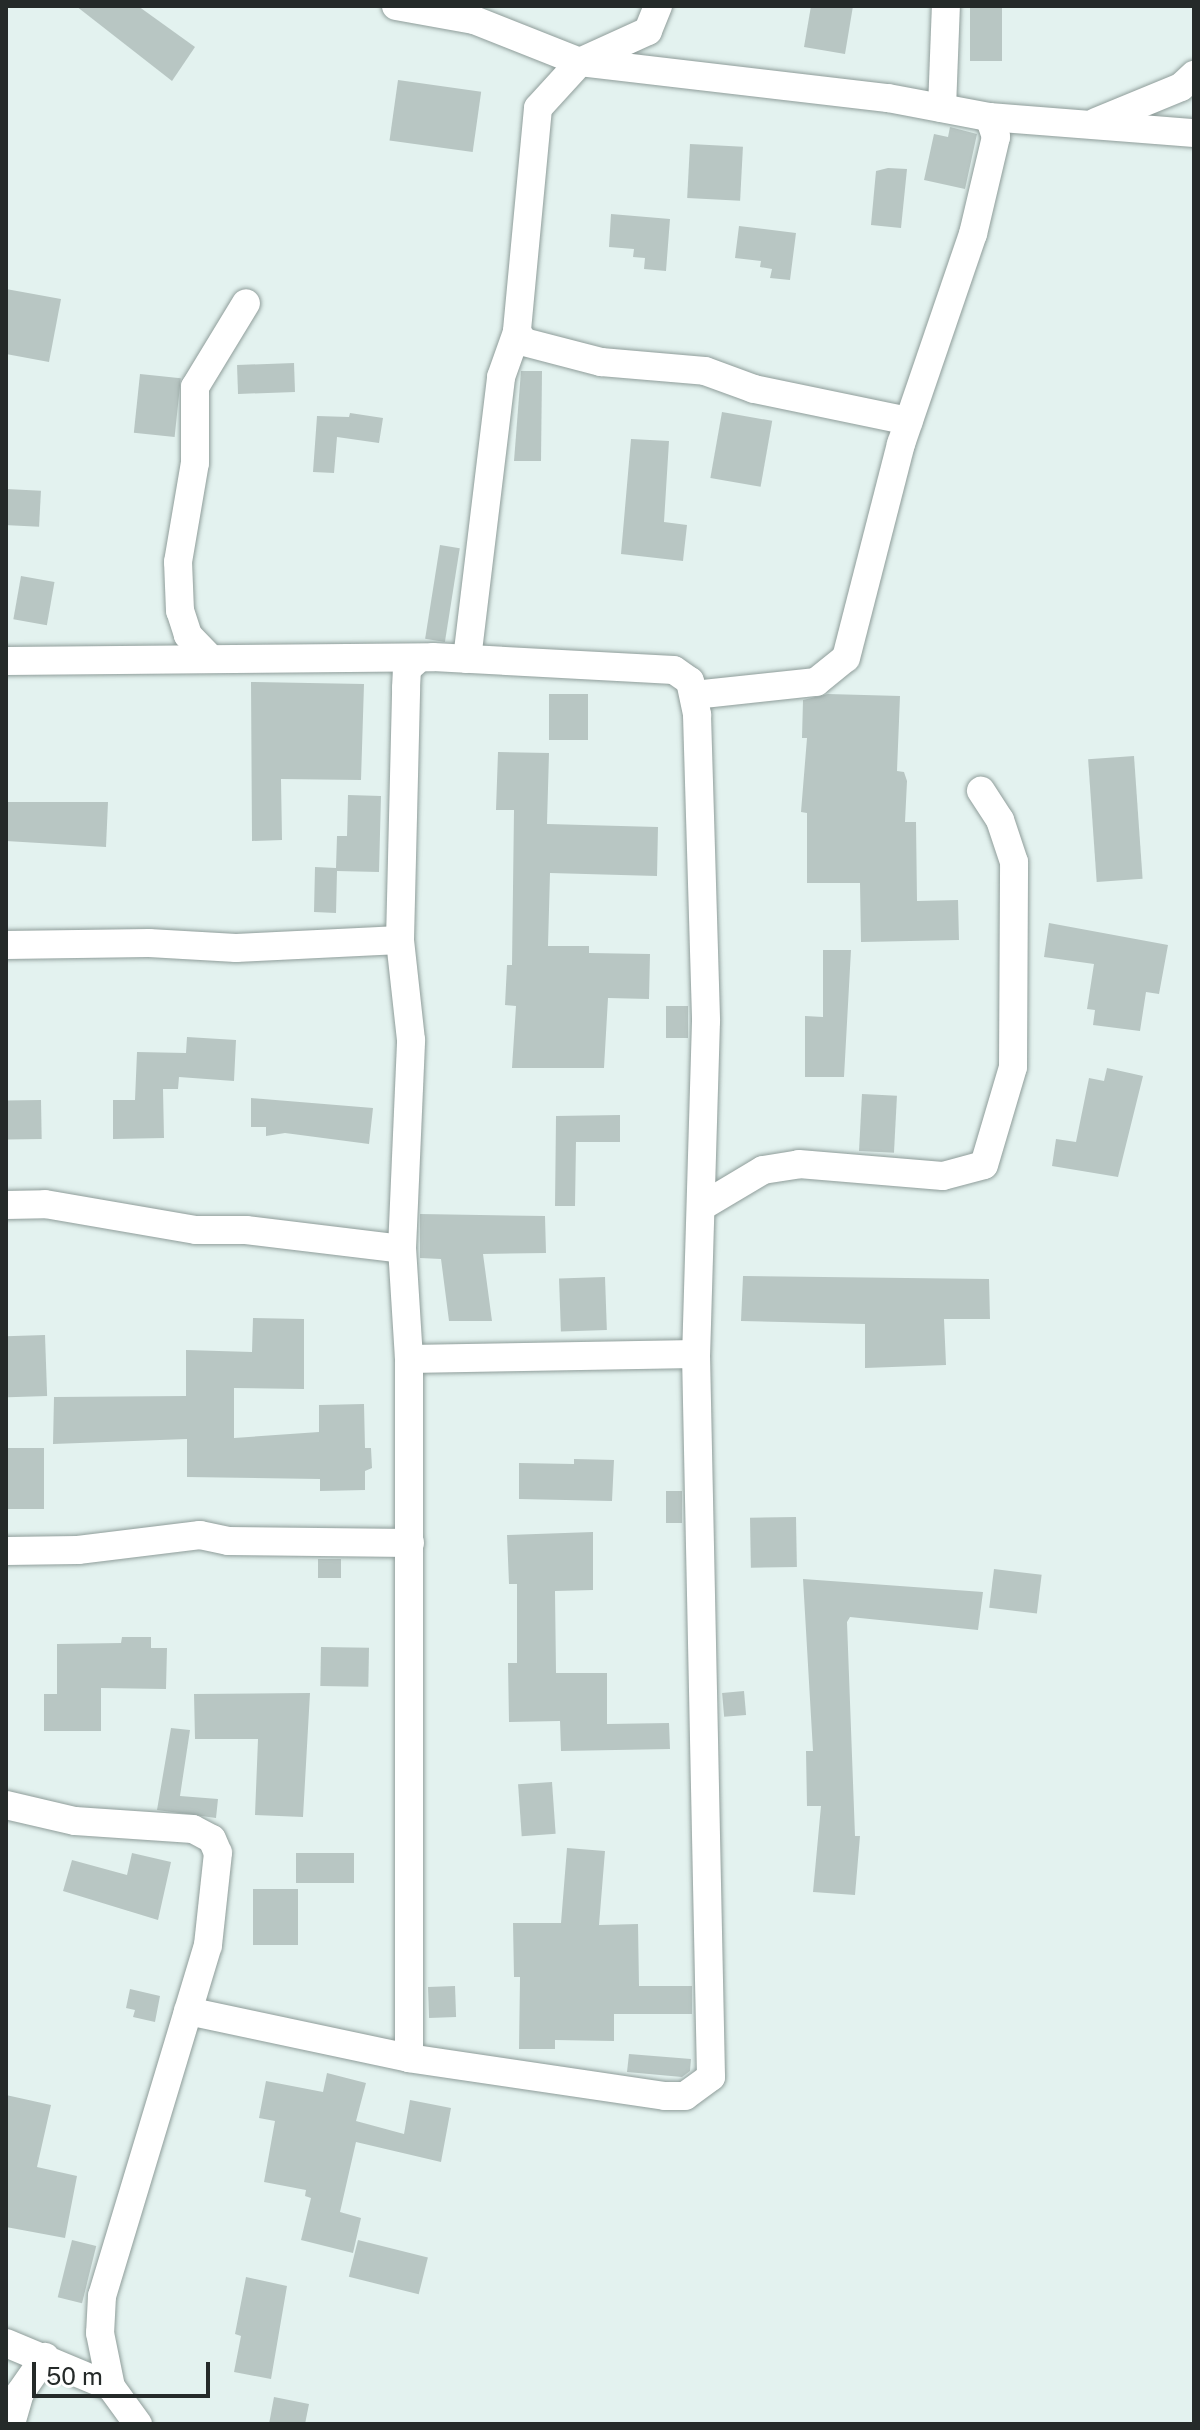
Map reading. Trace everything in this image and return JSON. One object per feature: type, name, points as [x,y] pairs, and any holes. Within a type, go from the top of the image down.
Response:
[{"type":"street","points":[[396,6],[474,20],[580,62],[942,108],[989,117],[1194,133]]},
{"type":"street","points":[[467,659],[501,377],[517,332],[538,108],[580,62],[648,31],[658,6]]},
{"type":"street","points":[[942,108],[940,66],[946,6]]},
{"type":"street","points":[[1091,123],[1181,87],[1194,75]]},
{"type":"street","points":[[694,695],[816,682],[846,658],[909,421],[976,220],[996,137],[989,117]]},
{"type":"street","points":[[210,658],[188,635],[180,611],[178,562],[195,463],[195,387],[246,303]]},
{"type":"street","points":[[517,332],[524,342],[601,362],[705,371],[754,389],[909,421]]},
{"type":"street","points":[[6,661],[467,659],[674,670],[690,681],[694,695],[706,1021],[696,1354],[711,2077],[701,2089],[685,2096],[665,2096],[409,2058],[188,2011]]},
{"type":"street","points":[[409,2058],[409,1359],[402,1249],[411,1040],[400,940],[407,669],[417,660]]},
{"type":"street","points":[[701,1207],[739,1180],[787,1166],[943,1176],[984,1165],[1013,1067],[1014,862],[1000,820],[981,791]]},
{"type":"street","points":[[6,945],[149,943],[236,948],[400,940]]},
{"type":"street","points":[[6,1205],[45,1204],[196,1230],[246,1230],[402,1249]]},
{"type":"street","points":[[409,1359],[696,1354]]},
{"type":"street","points":[[6,1551],[94,1549],[200,1535],[228,1541],[410,1543]]},
{"type":"street","points":[[6,1805],[75,1821],[193,1829],[212,1839],[218,1853],[208,1945],[102,2296],[100,2333],[111,2387],[138,2424]]},
{"type":"street","points":[[6,2343],[111,2387]]},
{"type":"street","points":[[11,2424],[20,2393],[45,2357]]},
{"type":"building","points":[[76,6],[138,6],[195,47],[172,81]]},
{"type":"building","points":[[811,6],[853,6],[845,54],[804,47]]},
{"type":"building","points":[[970,6],[1002,6],[1002,61],[970,61]]},
{"type":"building","points":[[398,80],[481,92],[473,152],[390,140]]},
{"type":"building","points":[[950,127],[977,134],[965,189],[924,180],[934,134],[948,137]]},
{"type":"building","points":[[690,144],[743,147],[740,201],[687,198]]},
{"type":"building","points":[[907,169],[901,228],[871,225],[876,171]]},
{"type":"building","points":[[611,214],[670,219],[666,271],[644,269],[645,258],[633,257],[634,249],[609,247]]},
{"type":"building","points":[[739,226],[796,233],[790,280],[770,278],[772,269],[760,267],[761,261],[735,258]]},
{"type":"building","points":[[6,289],[61,299],[49,362],[6,354]]},
{"type":"building","points":[[294,363],[295,392],[238,394],[237,365]]},
{"type":"building","points":[[521,371],[542,371],[541,461],[514,461]]},
{"type":"building","points":[[140,374],[181,378],[175,437],[134,433]]},
{"type":"building","points":[[722,412],[772,421],[761,487],[710,478]]},
{"type":"building","points":[[350,413],[383,418],[379,443],[337,437],[334,473],[313,472],[317,416],[349,417]]},
{"type":"building","points":[[631,439],[669,441],[664,522],[687,525],[683,561],[621,554]]},
{"type":"building","points":[[6,489],[41,491],[39,527],[6,525]]},
{"type":"building","points":[[440,545],[460,548],[445,642],[425,639]]},
{"type":"building","points":[[21,576],[54,582],[47,625],[13,619]]},
{"type":"building","points":[[251,682],[364,684],[361,780],[281,779],[282,840],[252,841]]},
{"type":"building","points":[[549,694],[588,694],[588,740],[549,740]]},
{"type":"building","points":[[828,694],[900,696],[897,771],[904,772],[907,781],[905,822],[916,822],[917,901],[958,900],[959,940],[861,942],[860,883],[807,883],[807,813],[801,812],[807,738],[802,738],[803,700]]},
{"type":"building","points":[[498,752],[549,753],[547,824],[658,827],[657,876],[550,873],[548,946],[589,946],[589,953],[650,954],[649,999],[608,998],[604,1068],[512,1068],[516,1006],[505,1005],[507,965],[512,965],[514,810],[496,810]]},
{"type":"building","points":[[1134,756],[1143,879],[1097,882],[1088,759]]},
{"type":"building","points":[[348,795],[381,796],[379,872],[337,871],[336,913],[314,912],[315,867],[336,868],[337,836],[347,836]]},
{"type":"building","points":[[6,802],[108,802],[106,847],[6,841]]},
{"type":"building","points":[[1049,923],[1168,945],[1159,994],[1146,992],[1140,1031],[1093,1025],[1095,1010],[1087,1009],[1094,964],[1044,957]]},
{"type":"building","points":[[823,950],[851,950],[844,1077],[805,1077],[805,1016],[823,1017]]},
{"type":"building","points":[[666,1006],[688,1006],[688,1038],[666,1038]]},
{"type":"building","points":[[187,1037],[236,1040],[234,1081],[179,1077],[178,1089],[163,1089],[164,1138],[113,1139],[113,1100],[135,1100],[137,1052],[186,1053]]},
{"type":"building","points":[[1107,1068],[1143,1076],[1118,1177],[1052,1166],[1056,1139],[1076,1142],[1089,1078],[1104,1081]]},
{"type":"building","points":[[862,1094],[897,1096],[894,1153],[859,1151]]},
{"type":"building","points":[[251,1098],[373,1108],[369,1144],[285,1133],[266,1136],[266,1127],[251,1127]]},
{"type":"building","points":[[41,1100],[42,1139],[7,1140],[6,1101]]},
{"type":"building","points":[[620,1115],[620,1142],[576,1142],[575,1206],[555,1206],[556,1116]]},
{"type":"building","points":[[420,1214],[545,1216],[546,1253],[483,1254],[492,1321],[449,1321],[441,1259],[420,1258]]},
{"type":"building","points":[[743,1276],[989,1279],[990,1319],[944,1319],[946,1365],[865,1368],[865,1324],[741,1321]]},
{"type":"building","points":[[605,1277],[607,1330],[561,1332],[559,1279]]},
{"type":"building","points":[[253,1318],[304,1319],[304,1389],[234,1388],[234,1438],[319,1432],[319,1405],[364,1404],[365,1448],[371,1448],[372,1468],[365,1471],[365,1490],[320,1491],[320,1479],[187,1477],[187,1439],[53,1444],[54,1397],[186,1396],[186,1350],[252,1352]]},
{"type":"building","points":[[45,1335],[47,1396],[8,1397],[6,1336]]},
{"type":"building","points":[[6,1448],[44,1448],[44,1509],[6,1509]]},
{"type":"building","points":[[574,1459],[614,1460],[612,1501],[519,1499],[519,1463],[574,1464]]},
{"type":"building","points":[[666,1491],[682,1491],[682,1523],[666,1523]]},
{"type":"building","points":[[796,1517],[797,1567],[751,1568],[750,1518]]},
{"type":"building","points":[[593,1532],[593,1590],[555,1591],[556,1673],[607,1673],[607,1724],[669,1723],[670,1749],[561,1751],[560,1721],[509,1722],[508,1663],[517,1663],[517,1584],[509,1584],[507,1535]]},
{"type":"building","points":[[318,1559],[341,1559],[341,1578],[318,1578]]},
{"type":"building","points":[[994,1569],[1042,1575],[1037,1614],[989,1608]]},
{"type":"building","points":[[803,1579],[983,1592],[978,1630],[850,1617],[847,1622],[855,1836],[860,1836],[855,1895],[813,1892],[821,1806],[807,1806],[806,1751],[813,1751]]},
{"type":"building","points":[[122,1637],[151,1637],[151,1648],[167,1648],[166,1689],[101,1688],[101,1731],[44,1731],[44,1694],[57,1694],[57,1644],[121,1643]]},
{"type":"building","points":[[321,1647],[369,1648],[368,1687],[320,1686]]},
{"type":"building","points":[[744,1691],[746,1715],[724,1717],[722,1693]]},
{"type":"building","points":[[310,1693],[303,1817],[255,1815],[258,1739],[195,1739],[194,1694]]},
{"type":"building","points":[[171,1728],[190,1730],[180,1796],[218,1799],[216,1818],[157,1810]]},
{"type":"building","points":[[552,1782],[556,1834],[522,1836],[518,1784]]},
{"type":"building","points":[[567,1848],[605,1851],[599,1925],[638,1924],[639,1986],[692,1986],[692,2014],[614,2014],[614,2041],[555,2040],[555,2049],[519,2049],[520,1977],[514,1977],[513,1923],[561,1923]]},
{"type":"building","points":[[132,1853],[171,1862],[158,1920],[63,1891],[72,1860],[127,1875]]},
{"type":"building","points":[[296,1853],[354,1853],[354,1883],[296,1883]]},
{"type":"building","points":[[253,1889],[298,1889],[298,1945],[253,1945]]},
{"type":"building","points":[[455,1986],[456,2017],[429,2018],[428,1987]]},
{"type":"building","points":[[130,1989],[160,1996],[155,2022],[133,2017],[135,2010],[126,2008]]},
{"type":"building","points":[[629,2054],[691,2059],[690,2071],[682,2077],[627,2072]]},
{"type":"building","points":[[327,2073],[366,2083],[356,2121],[404,2134],[410,2100],[451,2108],[441,2162],[356,2142],[340,2212],[361,2218],[353,2253],[301,2240],[311,2198],[305,2196],[306,2190],[264,2182],[275,2121],[259,2118],[266,2081],[323,2092]]},
{"type":"building","points":[[6,2095],[51,2105],[37,2167],[77,2176],[65,2238],[6,2227]]},
{"type":"building","points":[[72,2240],[96,2246],[82,2303],[58,2297]]},
{"type":"building","points":[[358,2240],[428,2257],[419,2294],[349,2277]]},
{"type":"building","points":[[246,2277],[287,2286],[271,2379],[234,2372],[241,2336],[235,2334]]},
{"type":"building","points":[[274,2397],[309,2404],[305,2424],[269,2424]]}]
